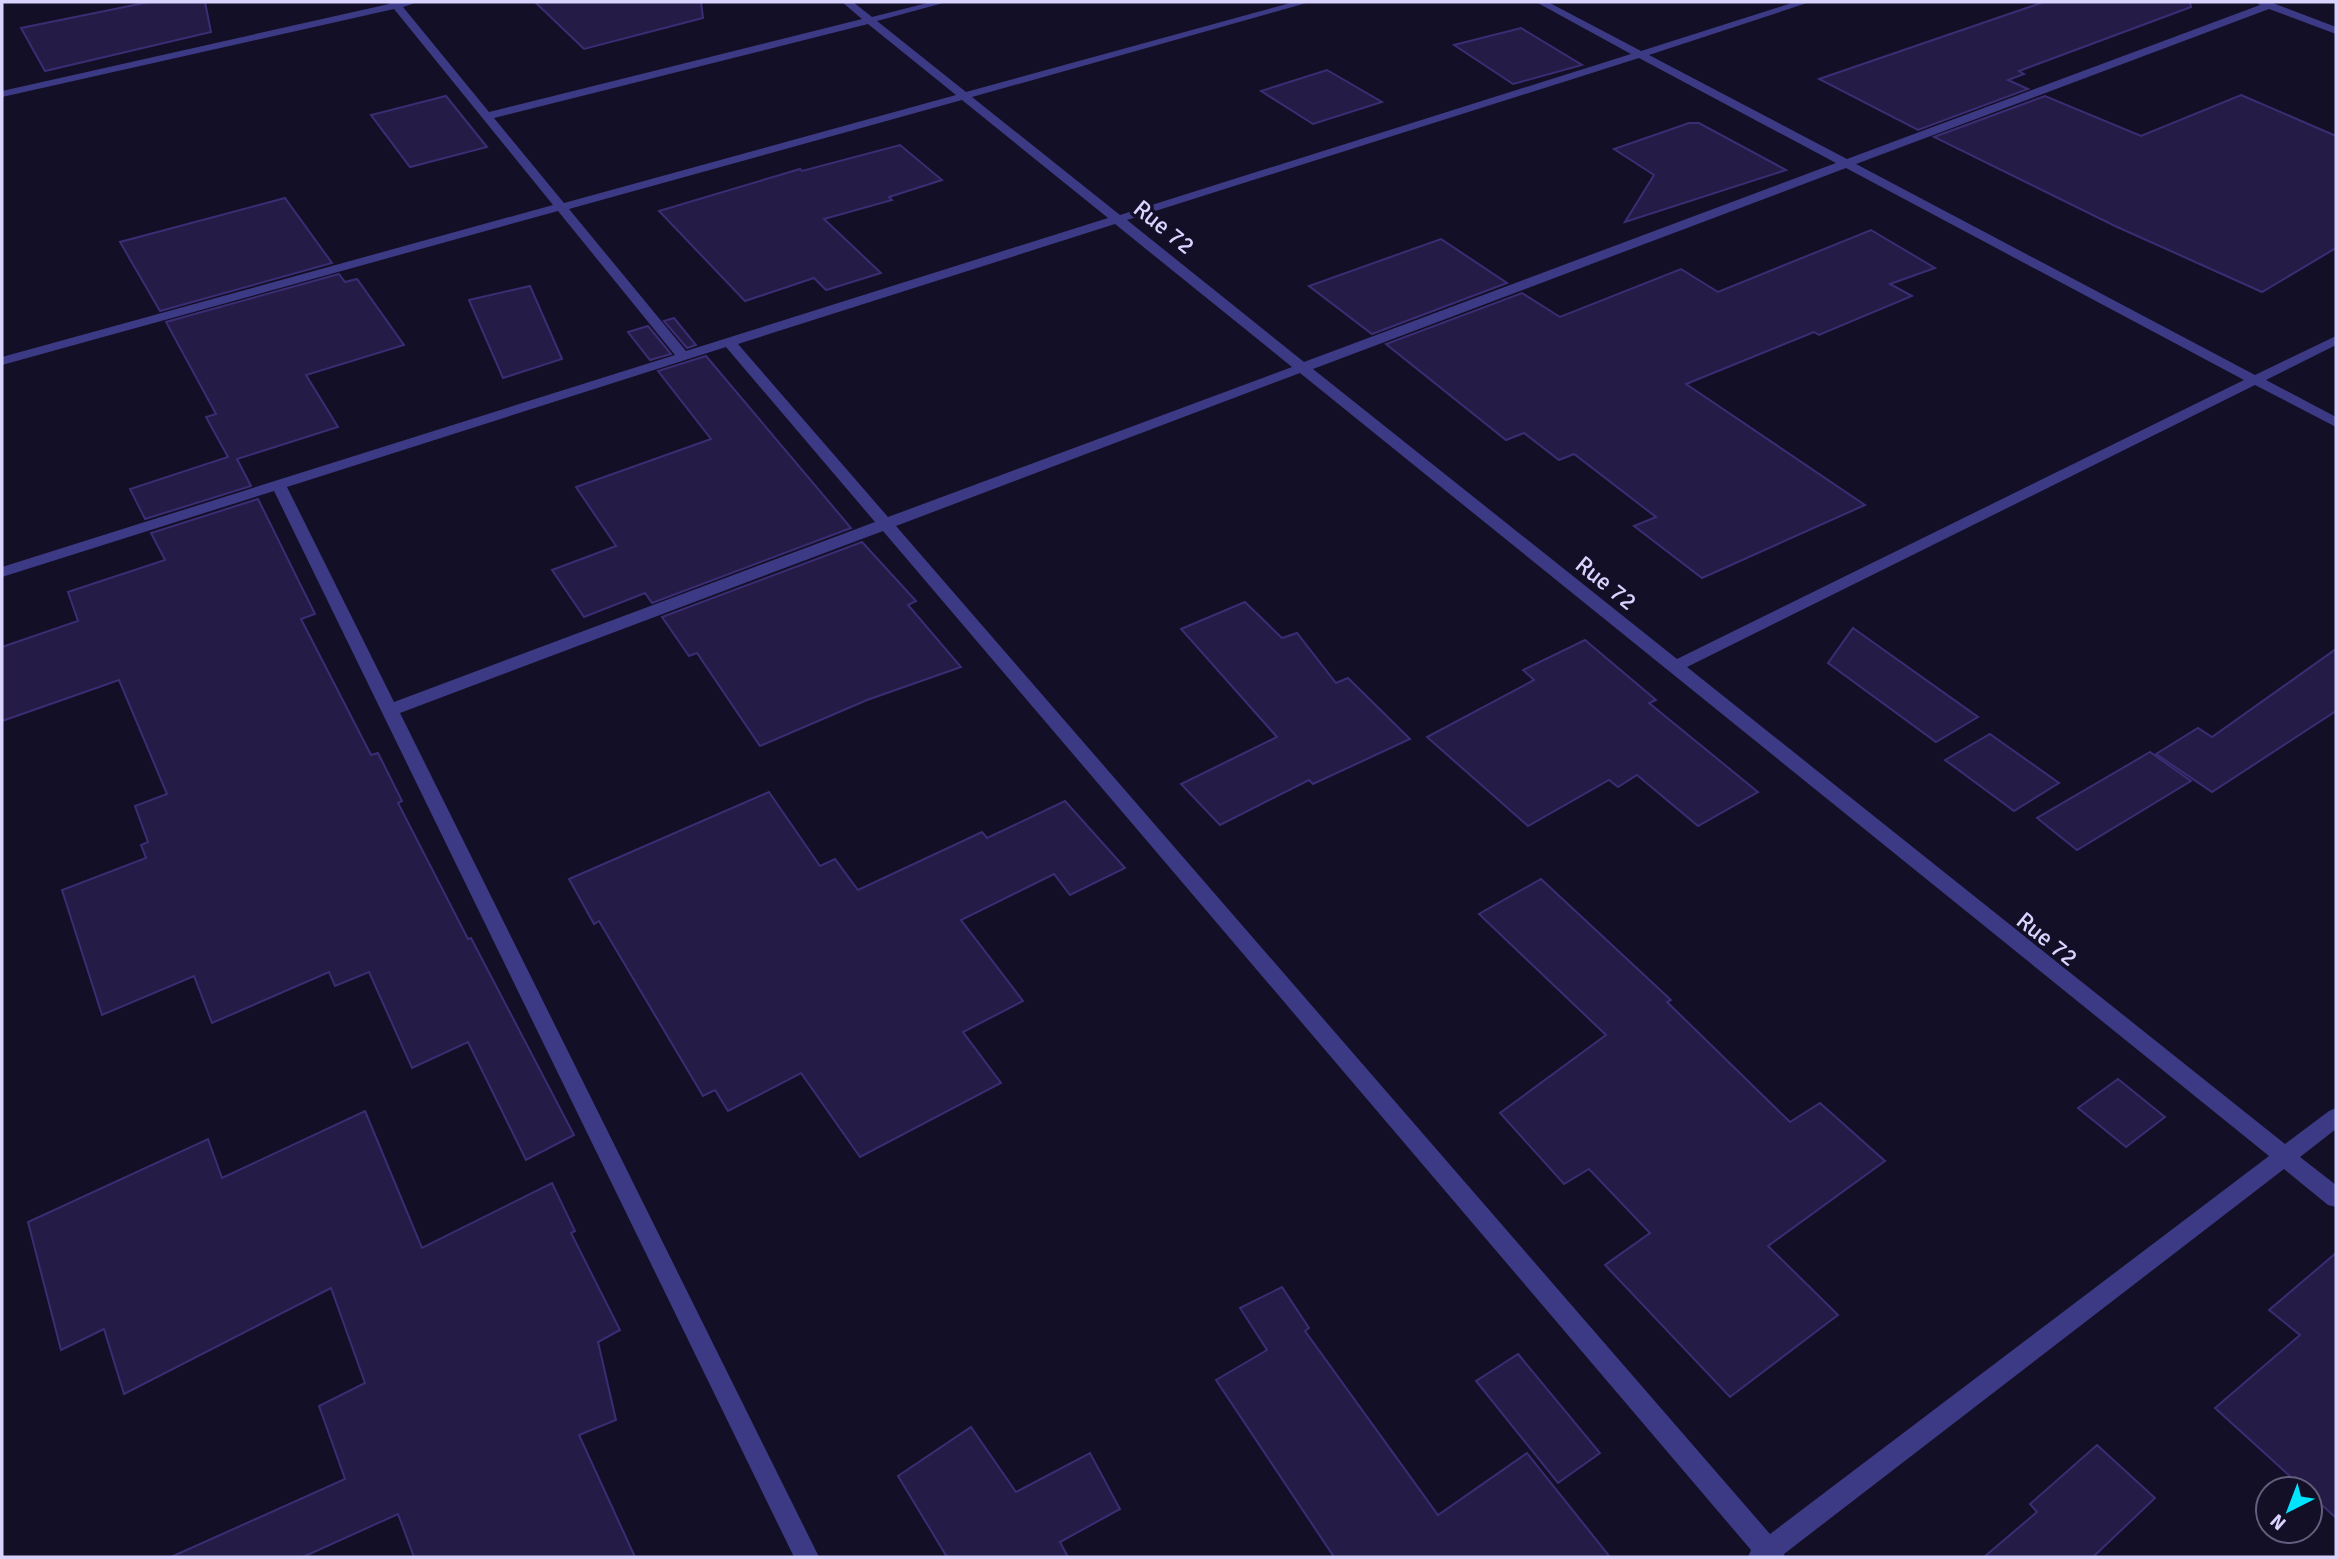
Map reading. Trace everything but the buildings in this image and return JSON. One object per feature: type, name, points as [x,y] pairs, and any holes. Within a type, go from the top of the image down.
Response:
[{"type":"street","points":[[2,94],[394,4],[413,2]]},
{"type":"street","name":"Rue 72","points":[[848,2],[2282,1158],[2336,1198]]},
{"type":"street","points":[[487,117],[942,2]]},
{"type":"street","points":[[2,361],[1305,2]]},
{"type":"street","points":[[1541,2],[2336,423]]},
{"type":"street","points":[[2,572],[1805,2]]},
{"type":"street","points":[[390,710],[2265,3],[2334,28]]},
{"type":"street","points":[[394,4],[684,356]]},
{"type":"street","points":[[1674,667],[2336,340]]},
{"type":"street","points":[[729,342],[1767,1555],[2336,1117]]},
{"type":"street","points":[[279,485],[807,1557]]}]
